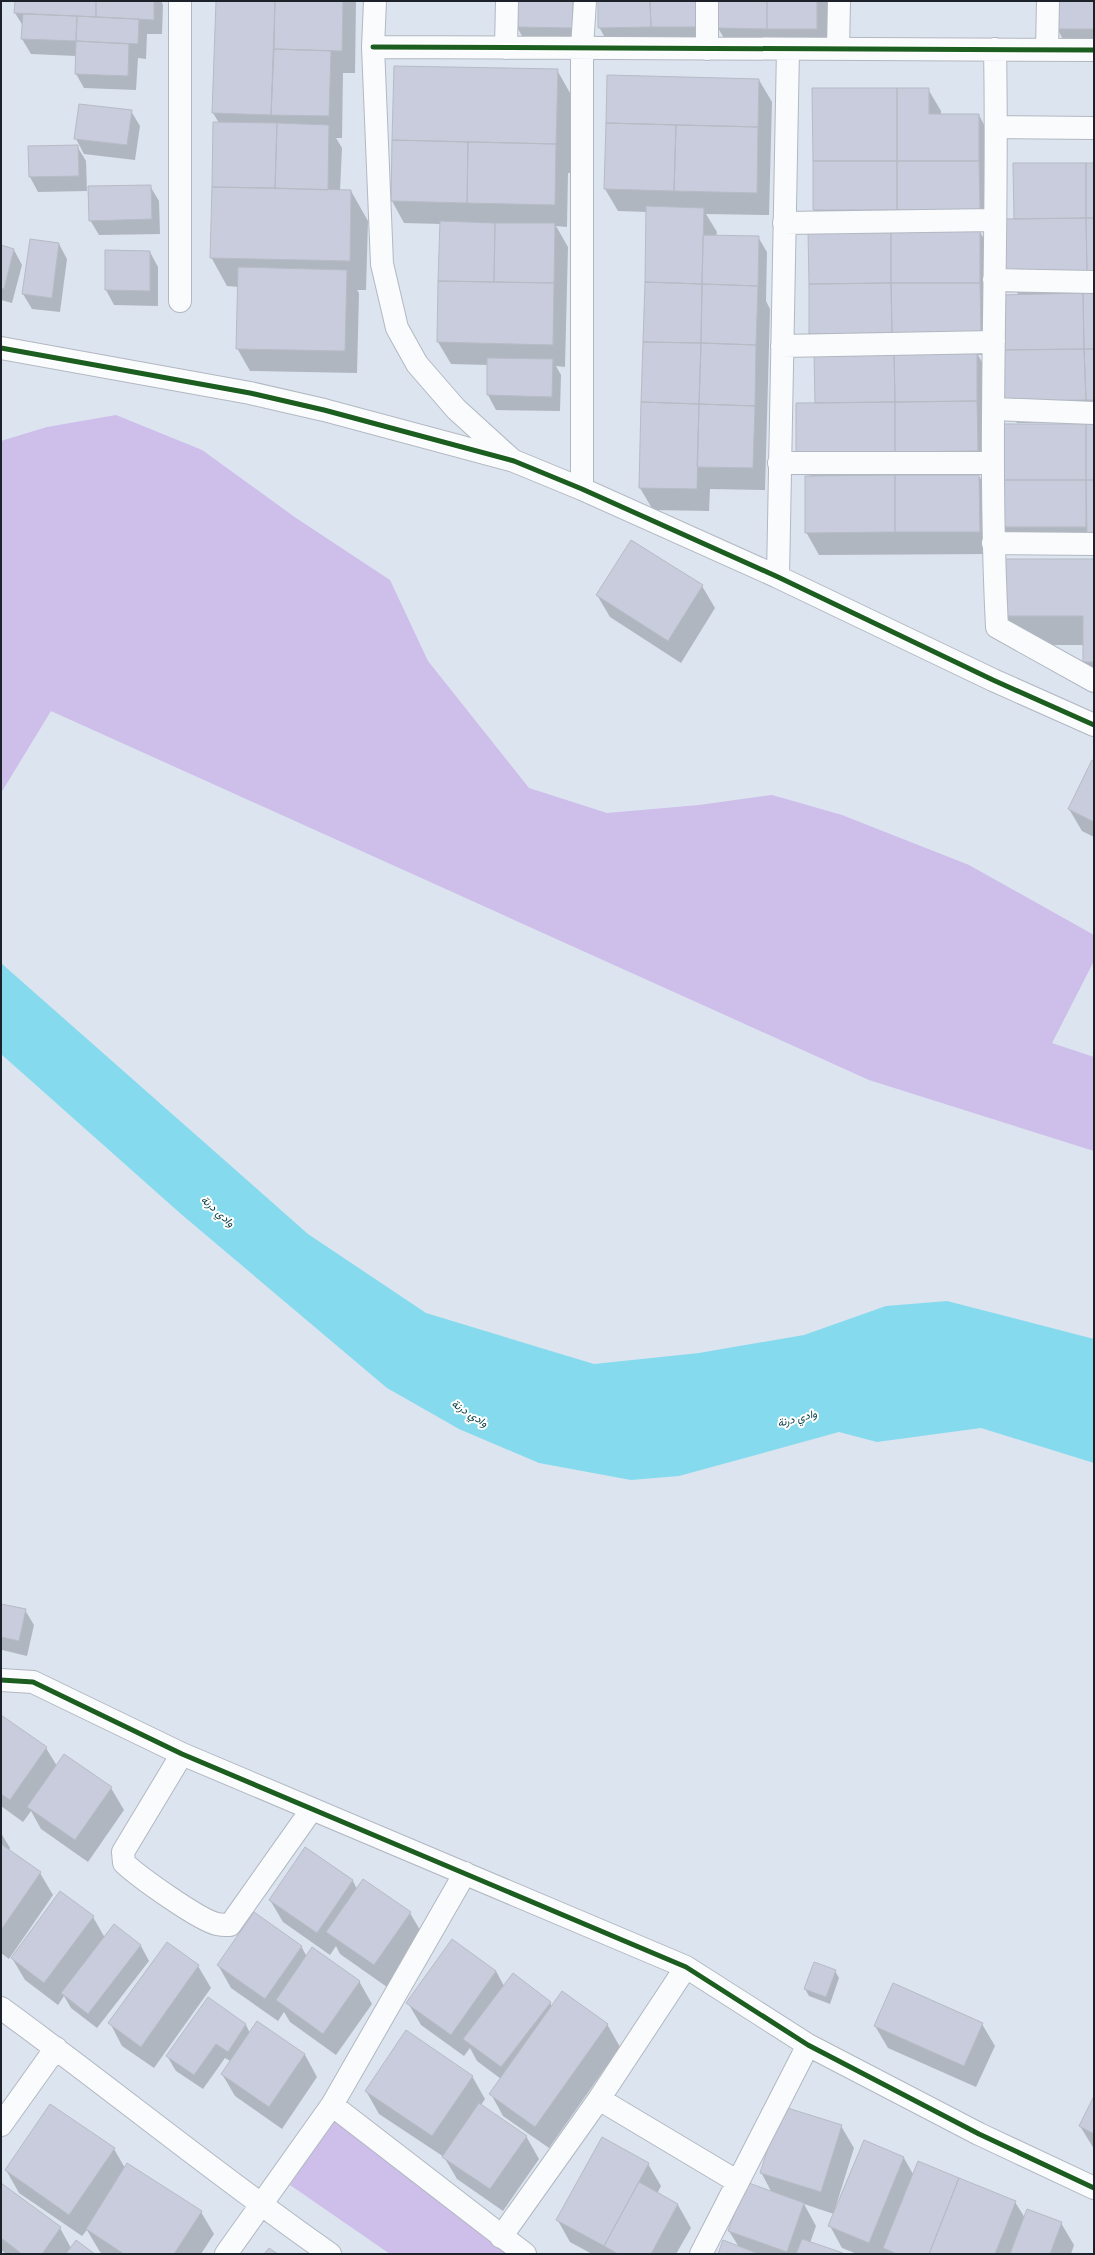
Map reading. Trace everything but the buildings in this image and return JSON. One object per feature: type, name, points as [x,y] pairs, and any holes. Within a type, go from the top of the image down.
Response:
[{"type":"street","points":[[180,1],[180,301]]},
{"type":"street","points":[[375,1],[373,47],[382,264],[397,328],[417,364],[456,409],[514,461]]},
{"type":"street","points":[[506,48],[507,1]]},
{"type":"street","points":[[582,489],[582,48],[585,1]]},
{"type":"street","points":[[707,1],[707,48]]},
{"type":"street","points":[[838,49],[839,1]]},
{"type":"street","points":[[1047,50],[1048,1]]},
{"type":"street","points":[[373,47],[1094,50]]},
{"type":"street","points":[[778,577],[788,49]]},
{"type":"street","points":[[995,49],[997,127],[994,280],[993,544],[997,627],[1094,681]]},
{"type":"street","points":[[997,127],[1094,128]]},
{"type":"street","points":[[784,223],[995,220]]},
{"type":"street","points":[[994,280],[1094,282]]},
{"type":"street","points":[[782,346],[994,342]]},
{"type":"street","points":[[1,348],[250,393],[324,410],[514,461],[582,489],[778,577],[992,680],[1094,725]]},
{"type":"street","points":[[994,410],[1094,413]]},
{"type":"street","points":[[779,463],[993,463]]},
{"type":"street","points":[[993,544],[1094,544]]},
{"type":"street","points":[[1,1680],[33,1682],[182,1754],[686,1967],[808,2045],[979,2134],[1094,2188]]},
{"type":"street","points":[[182,1754],[123,1852],[124,1863],[135,1873],[181,1904],[217,1924],[230,1925],[312,1809]]},
{"type":"street","points":[[226,2254],[332,2105],[465,1873]]},
{"type":"street","points":[[501,2236],[599,2099],[686,1967]]},
{"type":"street","points":[[1,2008],[56,2048],[260,2206],[330,2254]]},
{"type":"street","points":[[700,2254],[808,2045]]},
{"type":"street","points":[[1,2125],[56,2048]]},
{"type":"street","points":[[599,2099],[738,2182]]},
{"type":"street","points":[[332,2105],[524,2254]]},
{"type":"shaded area","points":[[116,415],[202,450],[296,518],[390,580],[428,661],[529,788],[607,813],[699,805],[772,795],[842,815],[969,865],[1094,935],[1094,961],[1052,1043],[1094,1057],[1094,1151],[869,1080],[51,711],[1,793],[1,441],[47,427]]},
{"type":"shaded area","points":[[336,2116],[510,2254],[390,2254],[290,2185]]},
{"type":"water","name":"وادي درنة","points":[[1,963],[308,1234],[426,1313],[594,1364],[699,1353],[804,1335],[886,1306],[947,1301],[1094,1339],[1094,1463],[981,1428],[877,1442],[839,1432],[679,1476],[631,1480],[539,1463],[459,1429],[387,1388],[181,1214],[1,1054]]},
{"type":"cycle path","points":[[373,47],[1094,50]]},
{"type":"cycle path","points":[[1,348],[250,393],[324,410],[514,461],[582,489],[778,577],[993,680],[1094,725]]},
{"type":"cycle path","points":[[1,1680],[33,1682],[182,1754],[686,1967],[808,2045],[979,2134],[1094,2188]]}]
